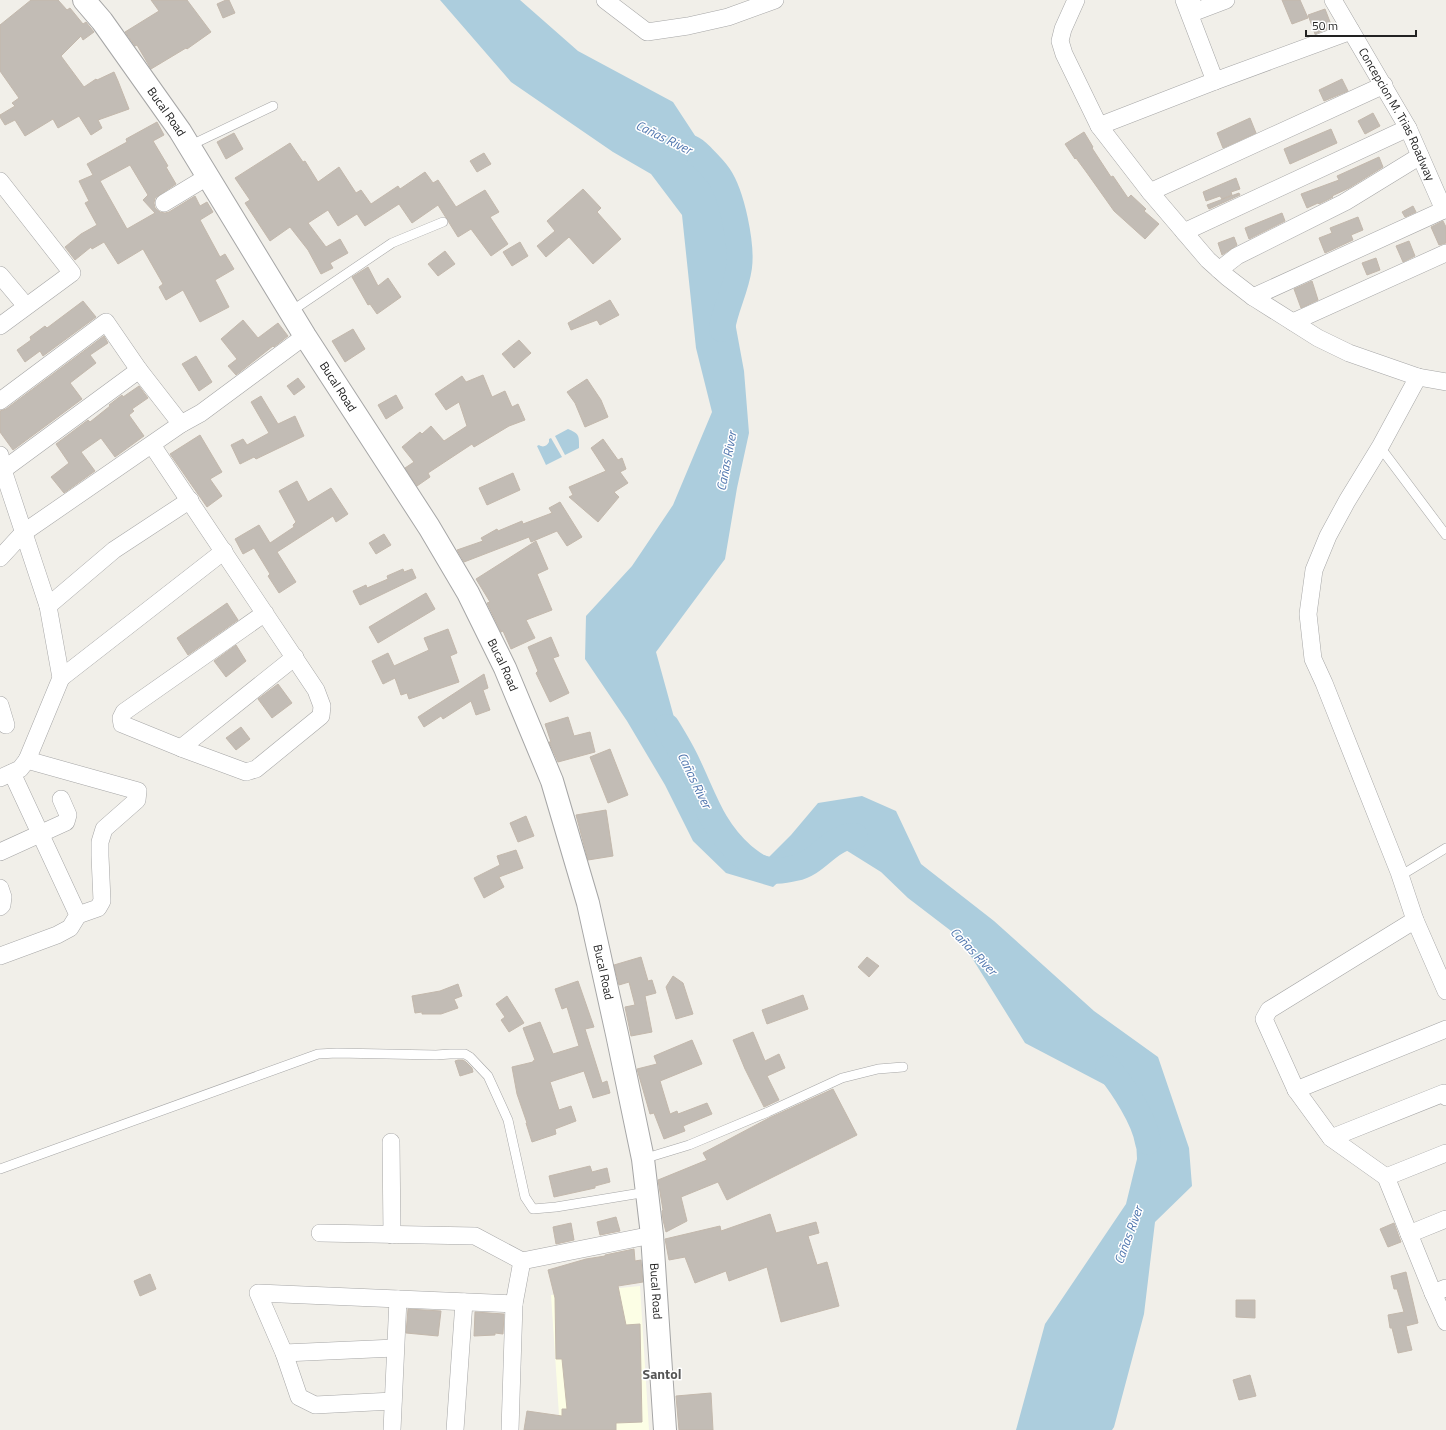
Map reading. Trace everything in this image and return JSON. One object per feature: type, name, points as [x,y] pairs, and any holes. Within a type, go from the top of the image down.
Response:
[{"type":"street","name":"Bucal Road","points":[[84,0],[102,21],[180,131],[305,336],[429,527],[468,593],[505,668],[552,781],[588,903],[643,1159],[652,1235],[665,1430]]},
{"type":"street","points":[[605,0],[647,32],[688,26],[728,17],[774,0]]},
{"type":"street","points":[[1076,0],[1063,28],[1060,41],[1064,54],[1099,126],[1150,192],[1208,260],[1253,297],[1318,338],[1349,353],[1418,377],[1446,382]]},
{"type":"street","points":[[1184,0],[1215,81]]},
{"type":"street","points":[[1191,0],[1194,9],[1197,11],[1226,0]]},
{"type":"street","name":"Concepcion M. Trias Roadway","points":[[1333,0],[1408,128],[1445,209]]},
{"type":"street","points":[[1099,126],[1351,31]]},
{"type":"street","points":[[1150,192],[1384,85]]},
{"type":"street","points":[[1184,232],[1408,128]]},
{"type":"street","points":[[1219,270],[1237,256],[1345,202],[1420,156]]},
{"type":"street","points":[[164,203],[207,176]]},
{"type":"street","points":[[0,181],[72,272],[0,326]]},
{"type":"street","points":[[1253,297],[1445,209]]},
{"type":"street","points":[[1293,322],[1446,253]]},
{"type":"street","points":[[0,275],[26,306]]},
{"type":"street","points":[[0,401],[106,322],[139,370],[181,424]]},
{"type":"street","points":[[0,558],[23,533],[181,424],[201,413],[305,336]]},
{"type":"street","points":[[61,678],[48,606],[23,533],[2,462],[139,370]]},
{"type":"street","points":[[1418,377],[1380,447],[1347,501],[1328,536],[1314,570],[1308,614],[1314,659],[1400,876],[1415,920],[1446,991]]},
{"type":"street","points":[[152,445],[190,500],[295,657],[316,690],[322,706],[321,716],[256,769],[246,772],[122,724],[120,718],[124,712],[265,613]]},
{"type":"street","points":[[48,606],[114,550],[190,500]]},
{"type":"street","points":[[78,915],[40,834],[6,775],[20,769],[27,760],[61,678],[224,551]]},
{"type":"street","points":[[181,748],[295,657]]},
{"type":"street","points":[[0,705],[6,725]]},
{"type":"street","points":[[0,956],[57,935],[70,928],[78,915],[98,908],[102,901],[100,842],[104,830],[137,800],[138,791],[27,760]]},
{"type":"street","points":[[0,852],[66,822],[68,816],[61,799]]},
{"type":"street","points":[[0,888],[4,897],[0,907]]},
{"type":"street","points":[[1415,920],[1269,1010],[1264,1019],[1296,1090],[1330,1138],[1386,1177],[1409,1234],[1440,1291],[1446,1322]]},
{"type":"street","points":[[1296,1090],[1446,1029]]},
{"type":"street","points":[[1330,1138],[1444,1093],[1446,1097]]},
{"type":"street","points":[[391,1142],[392,1235]]},
{"type":"street","points":[[1386,1177],[1446,1153]]},
{"type":"street","points":[[1409,1234],[1446,1219]]},
{"type":"street","points":[[320,1233],[475,1236],[522,1261],[652,1235]]},
{"type":"street","points":[[510,1430],[514,1304],[522,1261]]},
{"type":"street","points":[[393,1402],[316,1405],[299,1397],[284,1353],[258,1293],[514,1304]]},
{"type":"street","points":[[392,1430],[398,1299]]},
{"type":"street","points":[[455,1430],[464,1302]]},
{"type":"street","points":[[284,1353],[396,1348]]},
{"type":"lane","points":[[189,146],[273,106]]},
{"type":"lane","points":[[290,312],[392,243],[442,222]]},
{"type":"lane","points":[[1380,447],[1446,535]]},
{"type":"lane","points":[[1400,876],[1446,848]]},
{"type":"lane","points":[[0,1169],[318,1054],[465,1054],[470,1057],[488,1076],[508,1120],[525,1197],[533,1209],[647,1192]]},
{"type":"lane","points":[[643,1159],[689,1145],[768,1112],[842,1078],[878,1069],[903,1067]]},
{"type":"shaded area","points":[[640,1286],[649,1430],[560,1430],[551,1295]]},
{"type":"water","points":[[440,0],[520,0],[578,51],[673,102],[711,160],[728,203],[737,248],[730,295],[744,371],[749,433],[737,488],[725,559],[656,652],[699,808],[747,849],[769,857],[791,835],[818,803],[862,796],[896,811],[921,864],[994,921],[1094,1011],[1158,1057],[1189,1148],[1192,1186],[1155,1222],[1144,1314],[1112,1430],[1016,1430],[1045,1324],[1126,1204],[1137,1159],[1134,1100],[1025,1043],[959,937],[908,898],[881,872],[841,847],[806,856],[773,887],[726,873],[693,841],[665,785],[627,721],[585,659],[586,616],[632,566],[673,505],[712,412],[696,348],[682,215],[651,174],[613,152],[511,82]]},
{"type":"water","points":[[568,429],[577,434],[579,448],[565,455],[555,436]]},
{"type":"water","points":[[551,438],[562,457],[546,465],[537,446],[546,445]]},
{"type":"building","points":[[31,0],[58,0],[67,10],[70,8],[83,24],[86,22],[94,32],[83,40],[81,36],[61,56],[84,87],[96,79],[97,80],[114,72],[118,81],[129,109],[98,120],[102,128],[91,135],[79,116],[58,128],[53,119],[25,136],[15,120],[5,125],[0,117],[0,115],[15,106],[12,103],[19,98],[0,71],[0,25]]},
{"type":"building","points":[[151,0],[187,0],[211,32],[187,49],[186,48],[151,69],[137,45],[135,46],[125,32],[159,11]]},
{"type":"building","points":[[229,0],[235,13],[223,18],[217,4]]},
{"type":"building","points":[[1282,0],[1300,0],[1308,18],[1292,24]]},
{"type":"building","points":[[1325,9],[1332,27],[1315,34],[1308,15]]},
{"type":"building","points":[[1342,79],[1348,91],[1324,101],[1319,90]]},
{"type":"building","points":[[1373,113],[1380,126],[1365,134],[1358,121]]},
{"type":"building","points":[[1250,118],[1256,133],[1223,148],[1217,133]]},
{"type":"building","points":[[157,122],[164,135],[153,141],[168,166],[166,167],[176,184],[155,198],[155,208],[160,212],[169,212],[195,196],[200,206],[207,202],[213,212],[200,220],[220,257],[225,254],[234,269],[215,280],[229,307],[200,322],[183,290],[166,300],[159,287],[163,284],[143,249],[118,264],[104,242],[92,249],[91,247],[75,260],[65,247],[81,234],[97,225],[85,203],[89,201],[79,181],[93,175],[87,164],[127,142],[126,139]],"holes":[[[130,165],[148,195],[143,200],[155,213],[127,229],[100,181]]]},
{"type":"building","points":[[1331,129],[1337,143],[1290,164],[1284,149]]},
{"type":"building","points":[[1084,132],[1093,147],[1092,148],[1111,177],[1113,176],[1128,198],[1131,195],[1146,209],[1144,211],[1159,224],[1145,239],[1114,211],[1065,144]]},
{"type":"building","points":[[234,133],[243,149],[226,159],[217,142]]},
{"type":"building","points":[[290,143],[303,162],[305,161],[318,182],[339,167],[356,193],[361,190],[371,204],[398,186],[400,189],[425,172],[433,183],[438,180],[456,207],[485,190],[499,212],[490,217],[508,244],[491,256],[471,229],[458,237],[438,205],[412,223],[399,204],[365,226],[357,214],[338,226],[328,210],[308,223],[326,247],[340,239],[348,253],[330,263],[333,268],[321,274],[308,250],[290,227],[270,241],[245,203],[250,200],[235,178]]},
{"type":"building","points":[[484,153],[491,164],[477,172],[470,161]]},
{"type":"building","points":[[1379,157],[1383,167],[1349,188],[1332,196],[1333,197],[1307,208],[1301,194],[1339,180],[1337,176]]},
{"type":"building","points":[[1236,178],[1240,189],[1231,192],[1232,195],[1222,199],[1220,196],[1206,201],[1203,192]]},
{"type":"building","points":[[583,189],[601,208],[597,212],[621,239],[593,264],[569,237],[546,257],[537,246],[555,231],[547,221]]},
{"type":"building","points":[[1239,193],[1240,195],[1209,209],[1207,205]]},
{"type":"building","points":[[1413,206],[1416,212],[1405,217],[1402,212]]},
{"type":"building","points":[[1282,213],[1285,221],[1249,239],[1245,228]]},
{"type":"building","points":[[1358,217],[1363,230],[1351,235],[1353,240],[1325,253],[1319,238],[1332,233],[1330,228]]},
{"type":"building","points":[[1443,221],[1446,227],[1446,243],[1439,245],[1431,227]]},
{"type":"building","points":[[1234,237],[1237,245],[1222,255],[1218,243]]},
{"type":"building","points":[[1409,241],[1415,256],[1403,262],[1396,246]]},
{"type":"building","points":[[520,242],[528,256],[512,266],[503,252]]},
{"type":"building","points":[[445,251],[455,264],[438,276],[428,264]]},
{"type":"building","points":[[1376,258],[1380,270],[1367,275],[1362,263]]},
{"type":"building","points":[[368,267],[378,286],[388,278],[401,297],[377,314],[370,304],[368,305],[352,277]]},
{"type":"building","points":[[1312,281],[1318,300],[1301,308],[1294,289]]},
{"type":"building","points":[[610,300],[619,315],[600,325],[597,320],[571,330],[568,323]]},
{"type":"building","points":[[83,301],[96,317],[43,356],[40,351],[25,362],[17,350],[31,340],[30,337],[45,326],[47,328]]},
{"type":"building","points":[[243,320],[258,338],[278,323],[288,336],[236,375],[228,366],[237,359],[221,339]]},
{"type":"building","points":[[353,329],[365,349],[345,362],[332,341]]},
{"type":"building","points":[[104,336],[108,343],[90,355],[96,363],[70,383],[82,399],[13,450],[0,432],[0,411],[6,409]]},
{"type":"building","points":[[519,340],[531,353],[514,368],[502,354]]},
{"type":"building","points":[[196,356],[212,382],[199,391],[182,364]]},
{"type":"building","points":[[483,375],[492,397],[505,391],[512,407],[518,404],[525,420],[509,426],[474,447],[472,444],[428,473],[430,477],[417,486],[405,468],[414,462],[402,447],[420,432],[422,434],[431,426],[444,441],[467,426],[459,402],[446,410],[435,394],[462,376],[466,382]]},
{"type":"building","points":[[298,378],[305,387],[294,395],[287,386]]},
{"type":"building","points":[[587,379],[601,400],[608,417],[585,427],[575,403],[567,392]]},
{"type":"building","points":[[139,386],[148,398],[132,409],[134,411],[129,415],[144,436],[115,457],[101,438],[81,452],[95,471],[64,493],[51,477],[69,463],[56,444],[88,420],[90,422],[122,395],[123,397]]},
{"type":"building","points":[[396,395],[403,408],[386,419],[378,405]]},
{"type":"building","points":[[261,396],[278,424],[295,416],[304,436],[256,459],[254,457],[240,464],[231,445],[243,439],[247,445],[269,433],[251,402]]},
{"type":"building","points":[[200,435],[222,472],[210,479],[222,496],[207,507],[170,454]]},
{"type":"building","points":[[603,439],[618,460],[622,458],[626,469],[620,472],[628,483],[614,492],[619,497],[598,522],[569,497],[573,495],[569,487],[606,471],[591,448]]},
{"type":"building","points":[[513,473],[520,490],[487,505],[479,488]]},
{"type":"building","points":[[297,481],[308,502],[331,488],[348,514],[336,522],[333,516],[277,552],[296,582],[279,593],[268,576],[270,574],[254,548],[243,554],[235,539],[259,525],[270,543],[294,527],[293,525],[296,522],[279,491]]},
{"type":"building","points":[[560,502],[582,537],[567,546],[557,531],[531,542],[529,537],[464,562],[457,550],[483,541],[481,538],[497,529],[498,531],[522,521],[523,524],[552,513],[549,508]]},
{"type":"building","points":[[384,534],[391,545],[376,554],[369,543]]},
{"type":"building","points":[[536,541],[548,569],[537,574],[552,610],[526,620],[535,638],[511,649],[503,631],[501,632],[487,603],[490,602],[476,579]]},
{"type":"building","points":[[403,569],[404,572],[412,569],[416,578],[360,605],[353,591],[366,585],[367,588],[388,579],[387,576]]},
{"type":"building","points":[[426,593],[435,609],[378,643],[369,627]]},
{"type":"building","points":[[227,603],[238,620],[188,655],[177,638]]},
{"type":"building","points":[[448,629],[457,653],[450,656],[459,682],[409,699],[407,693],[401,695],[395,678],[383,684],[372,661],[388,653],[394,666],[429,650],[424,638]]},
{"type":"building","points":[[551,637],[559,656],[553,658],[569,693],[550,702],[536,673],[538,671],[528,647]]},
{"type":"building","points":[[236,645],[246,661],[226,677],[214,661]]},
{"type":"building","points":[[484,674],[488,688],[483,690],[490,710],[476,715],[471,701],[443,719],[441,716],[424,727],[418,717]]},
{"type":"building","points":[[278,684],[292,703],[272,718],[258,699]]},
{"type":"building","points":[[568,717],[574,736],[590,732],[595,752],[558,762],[549,742],[551,742],[545,724]]},
{"type":"building","points":[[241,727],[250,739],[236,750],[226,738]]},
{"type":"building","points":[[610,749],[628,795],[608,803],[590,757]]},
{"type":"building","points":[[606,810],[613,856],[588,860],[576,815]]},
{"type":"building","points":[[526,816],[534,836],[518,842],[510,823]]},
{"type":"building","points":[[516,850],[523,868],[499,877],[504,887],[484,898],[474,878],[500,865],[497,856]]},
{"type":"building","points":[[641,957],[648,981],[652,980],[656,993],[645,996],[652,1032],[631,1036],[625,1007],[635,1005],[629,982],[619,985],[614,965]]},
{"type":"building","points":[[867,957],[879,966],[869,977],[858,967]]},
{"type":"building","points":[[673,976],[683,983],[693,1014],[676,1019],[666,987]]},
{"type":"building","points":[[578,981],[594,1027],[585,1029],[602,1083],[607,1081],[610,1093],[593,1098],[584,1071],[550,1082],[559,1110],[571,1106],[576,1121],[555,1129],[556,1134],[532,1142],[517,1094],[512,1067],[533,1062],[535,1060],[523,1028],[540,1022],[553,1054],[579,1046],[567,1007],[562,1009],[555,989]]},
{"type":"building","points":[[458,984],[462,996],[454,999],[458,1008],[441,1014],[422,1014],[422,1012],[415,1013],[412,996],[440,991]]},
{"type":"building","points":[[803,995],[808,1009],[767,1024],[762,1010]]},
{"type":"building","points":[[507,996],[524,1023],[509,1032],[501,1020],[505,1017],[496,1004]]},
{"type":"building","points":[[753,1032],[765,1061],[779,1054],[785,1068],[767,1076],[779,1100],[764,1107],[745,1069],[733,1040]]},
{"type":"building","points":[[692,1040],[702,1064],[660,1081],[670,1114],[677,1111],[678,1114],[707,1103],[712,1114],[683,1126],[685,1131],[664,1139],[654,1113],[650,1114],[637,1069],[657,1064],[654,1056]]},
{"type":"building","points":[[463,1060],[466,1062],[472,1068],[473,1072],[460,1076],[455,1061]]},
{"type":"building","points":[[833,1089],[857,1135],[727,1200],[718,1182],[681,1197],[687,1221],[666,1232],[658,1180],[707,1160],[703,1153],[769,1118]]},
{"type":"building","points":[[590,1166],[592,1172],[607,1168],[610,1182],[595,1186],[595,1188],[554,1197],[549,1176]]},
{"type":"building","points":[[770,1214],[776,1233],[816,1222],[819,1233],[808,1236],[817,1265],[827,1262],[839,1306],[781,1322],[767,1267],[729,1281],[726,1271],[695,1283],[685,1257],[669,1260],[665,1239],[720,1226],[721,1231]]},
{"type":"building","points":[[616,1217],[620,1231],[600,1235],[597,1222]]},
{"type":"building","points":[[571,1223],[574,1240],[556,1244],[553,1227]]},
{"type":"building","points":[[1394,1223],[1401,1242],[1388,1247],[1380,1229]]},
{"type":"building","points":[[634,1249],[635,1261],[641,1260],[643,1282],[618,1286],[626,1325],[640,1324],[642,1422],[616,1423],[616,1430],[524,1430],[527,1411],[562,1416],[562,1409],[567,1409],[562,1359],[556,1359],[555,1298],[548,1270],[586,1259]]},
{"type":"building","points":[[1406,1272],[1418,1323],[1406,1326],[1412,1350],[1398,1353],[1392,1328],[1390,1328],[1388,1315],[1404,1312],[1397,1289],[1394,1289],[1391,1276]]},
{"type":"building","points":[[150,1274],[156,1289],[140,1296],[134,1281]]},
{"type":"building","points":[[1236,1300],[1255,1300],[1255,1318],[1236,1317]]},
{"type":"building","points":[[408,1309],[441,1311],[438,1336],[406,1333]]},
{"type":"building","points":[[475,1312],[504,1314],[503,1334],[495,1333],[495,1335],[474,1336]]},
{"type":"building","points":[[1250,1375],[1256,1396],[1239,1400],[1233,1380]]},
{"type":"building","points":[[711,1393],[713,1430],[679,1430],[676,1396]]},
{"type":"waterway","name":"Cañas River","points":[[691,148],[711,166],[724,184],[735,220],[739,246],[739,267],[736,283],[722,329]]},
{"type":"waterway","name":"Cañas River","points":[[667,727],[684,757],[717,825],[732,845],[742,855],[757,866],[763,869],[772,870],[782,870],[802,866],[814,859],[837,841],[855,836]]},
{"type":"waterway","name":"Cañas River","points":[[1108,1068],[1138,1113],[1148,1142]]},
{"type":"district","name":"Santol","points":[[662,1374]]}]
